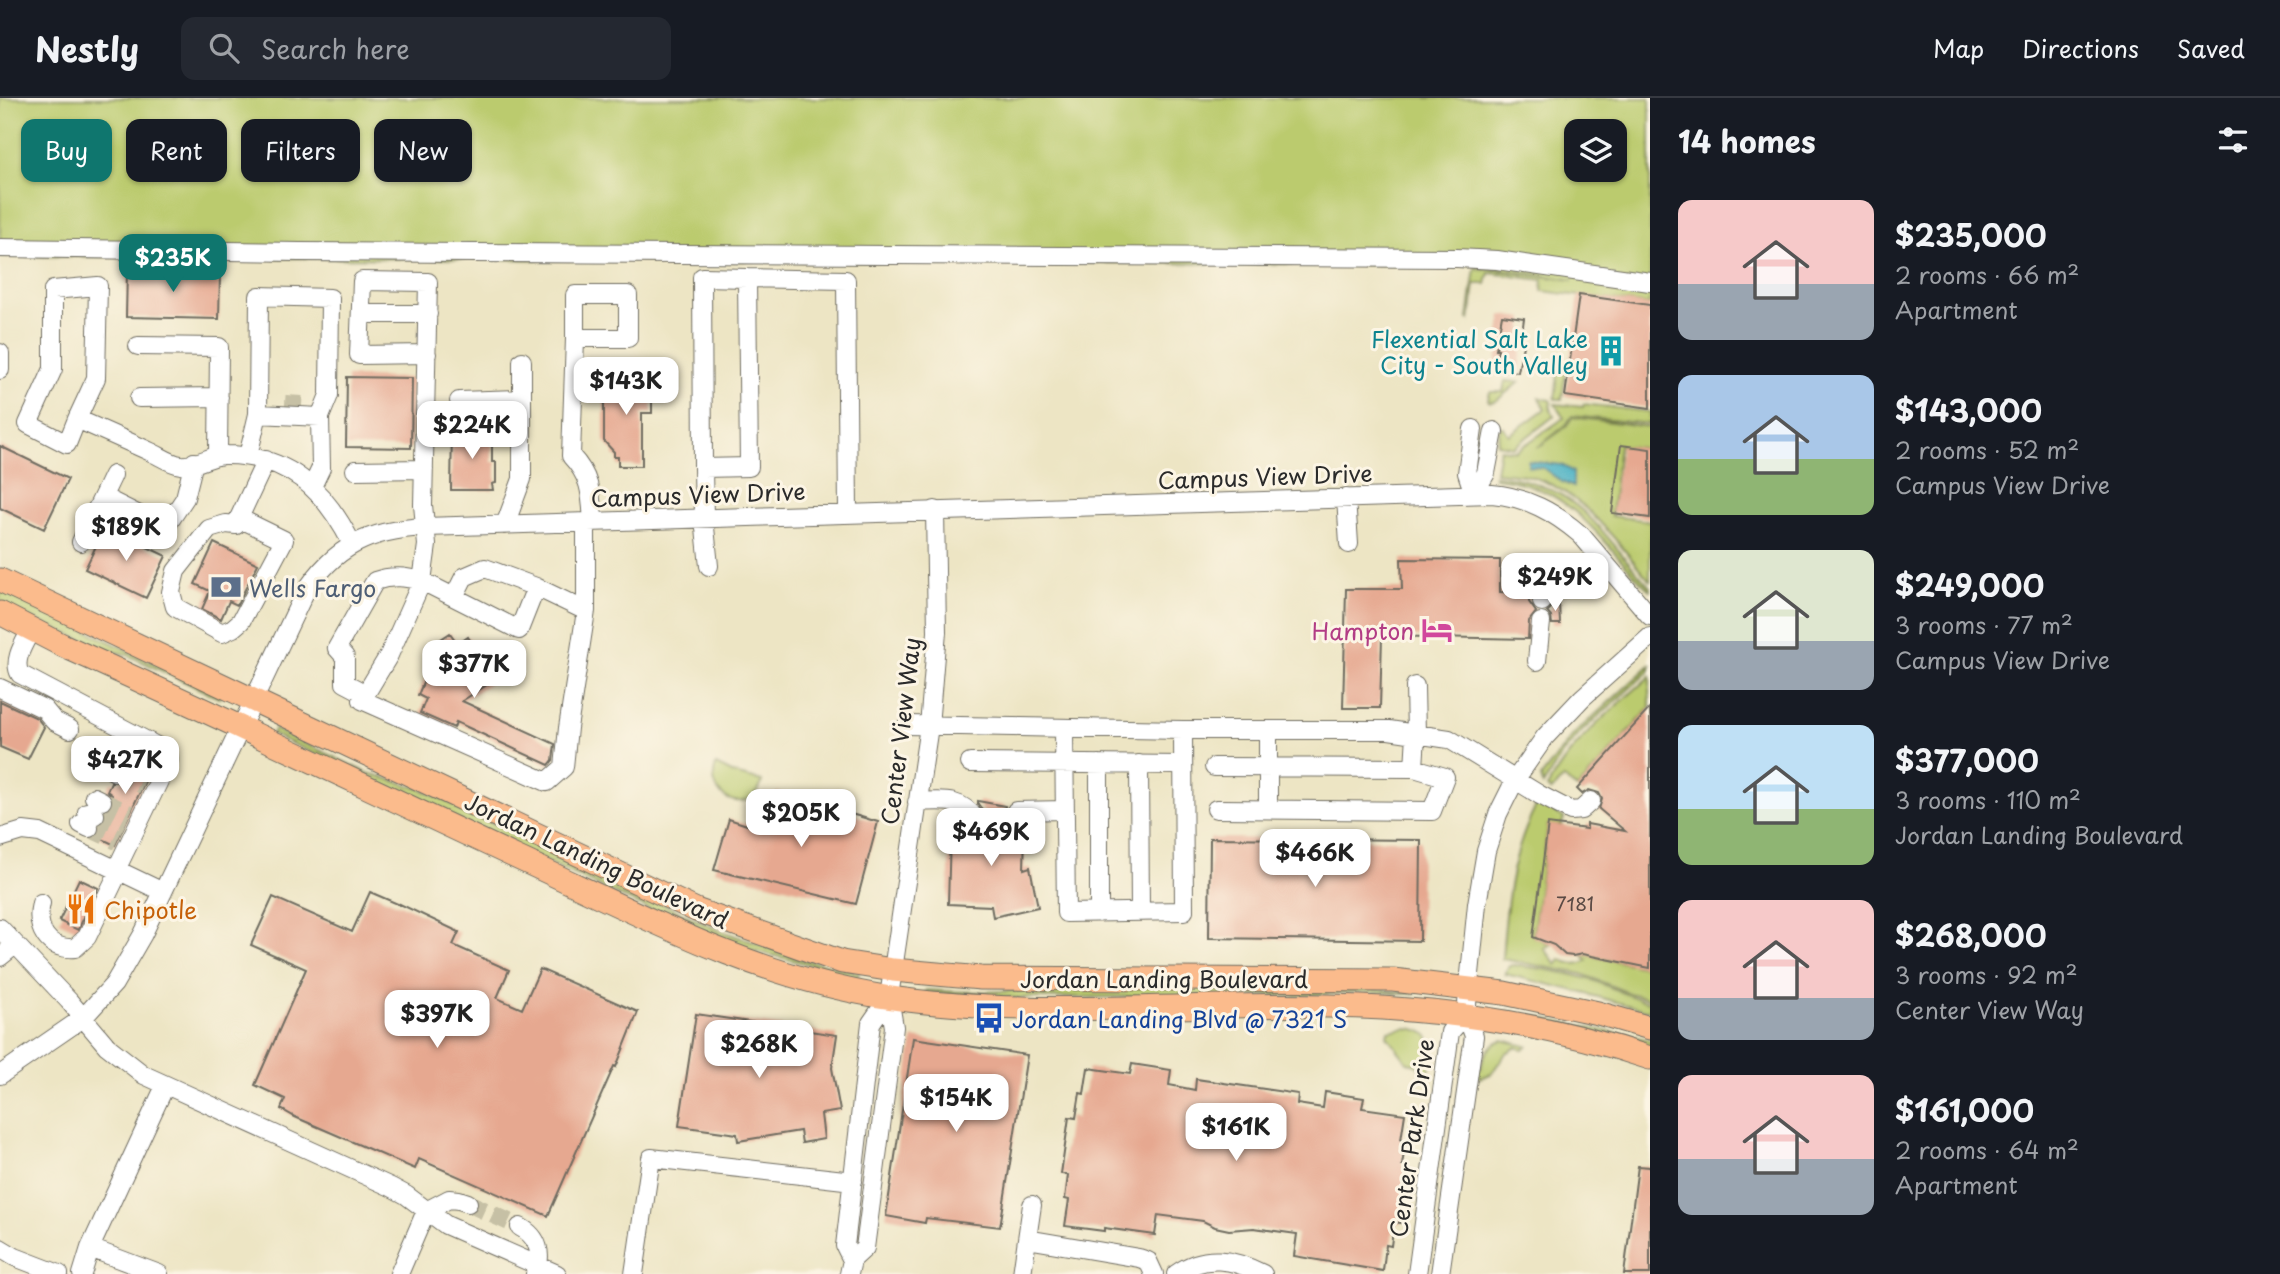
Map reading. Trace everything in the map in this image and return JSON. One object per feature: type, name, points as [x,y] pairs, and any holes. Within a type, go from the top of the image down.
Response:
[{"type":"main road","name":"Jordan Landing Boulevard","points":[[0,580],[696,910],[842,962],[893,970],[981,978],[1393,980],[1470,988],[1564,1005],[1650,1028]]},
{"type":"main road","name":"Jordan Landing Boulevard","points":[[0,613],[62,645],[711,948],[831,987],[889,998],[995,1006],[1329,1006],[1466,1014],[1585,1038],[1650,1058]]},
{"type":"street","points":[[0,248],[380,253],[1457,258],[1497,260],[1650,282]]},
{"type":"street","points":[[709,566],[704,518],[702,277],[846,280],[848,514]]},
{"type":"street","points":[[703,468],[749,467],[747,278]]},
{"type":"street","points":[[364,697],[389,655],[422,581],[427,545],[424,468],[428,282],[362,281],[359,355],[426,354]]},
{"type":"street","points":[[98,286],[96,378],[77,419],[67,444],[28,424],[53,369],[53,290],[98,286]]},
{"type":"street","points":[[248,456],[264,415],[258,296],[330,298],[329,394],[305,411],[264,415]]},
{"type":"street","points":[[361,314],[428,314]]},
{"type":"street","points":[[536,587],[519,630],[422,581],[402,576],[375,581],[337,648],[345,657],[345,683],[364,697],[547,782],[564,766],[586,611],[590,486],[582,470],[570,456],[575,338]]},
{"type":"street","points":[[138,346],[219,347],[218,456]]},
{"type":"street","points":[[0,353],[0,370]]},
{"type":"street","points":[[505,524],[522,479],[522,361]]},
{"type":"street","points":[[139,398],[219,397]]},
{"type":"street","points":[[459,401],[522,399]]},
{"type":"street","points":[[264,415],[279,404],[305,411]]},
{"type":"street","points":[[305,411],[321,468],[312,487]]},
{"type":"street","points":[[77,419],[188,464],[218,456],[248,456],[266,460],[291,472],[312,487],[331,507],[352,544]]},
{"type":"street","points":[[1473,429],[1467,473],[1474,494]]},
{"type":"street","points":[[1474,494],[1486,473],[1494,431]]},
{"type":"street","points":[[239,518],[284,540],[241,621],[222,633],[176,607],[171,592],[176,571],[209,529],[226,524],[236,525],[239,518],[266,460]]},
{"type":"street","points":[[103,497],[165,528],[185,498],[188,464]]},
{"type":"street","points":[[355,470],[424,468]]},
{"type":"street","points":[[81,542],[113,475]]},
{"type":"street","name":"Campus View Drive","points":[[0,1075],[83,1018],[114,984],[143,934],[311,583],[328,562],[352,544],[381,532],[425,527],[505,524],[1474,494],[1515,497],[1559,517],[1581,534],[1650,616]]},
{"type":"street","points":[[1346,498],[1349,544]]},
{"type":"street","name":"Center View Way","points":[[851,1267],[865,1248],[894,1027],[889,998],[929,726],[937,632],[935,510]]},
{"type":"street","points":[[1542,602],[1543,567]]},
{"type":"street","points":[[454,597],[464,577],[485,568],[536,587],[586,611]]},
{"type":"street","points":[[1537,661],[1541,622]]},
{"type":"street","points":[[32,628],[16,661],[8,667],[31,682],[165,749],[169,756],[155,774],[128,830],[118,870],[87,937],[75,948],[55,945],[43,933],[38,916],[41,902]]},
{"type":"street","name":"Center Park Drive","points":[[1440,1274],[1474,1036],[1466,1014],[1478,904],[1486,851],[1498,814],[1515,780],[1562,717],[1650,637]]},
{"type":"street","points":[[1414,768],[1415,686]]},
{"type":"street","points":[[0,688],[44,709],[54,721],[70,729]]},
{"type":"street","points":[[908,725],[1183,730],[1389,730],[1449,739],[1571,811],[1581,810],[1591,801]]},
{"type":"street","points":[[1065,728],[1066,914],[1184,912],[1183,730]]},
{"type":"street","points":[[1268,730],[1268,809]]},
{"type":"street","points":[[970,763],[1183,765]]},
{"type":"street","points":[[1099,764],[1099,913]]},
{"type":"street","points":[[1139,764],[1140,912]]},
{"type":"street","points":[[1214,767],[1414,768],[1445,777],[1432,811],[1216,809]]},
{"type":"street","points":[[917,802],[947,801],[961,804],[976,819]]},
{"type":"street","points":[[1016,811],[1065,810]]},
{"type":"street","points":[[0,838],[23,831],[40,833],[163,892]]},
{"type":"street","points":[[0,928],[107,1046],[129,1065],[165,1086],[391,1187],[446,1225],[536,1270],[557,1274]]},
{"type":"street","points":[[0,957],[15,945]]},
{"type":"street","name":"Center View Way","points":[[851,1267],[845,1246],[872,1023],[889,998]]},
{"type":"street","name":"Center Park Drive","points":[[1416,1274],[1450,1032],[1466,1014]]},
{"type":"street","points":[[82,1274],[90,1248],[165,1086]]},
{"type":"street","points":[[634,1274],[651,1158],[853,1181]]},
{"type":"street","points":[[399,1274],[426,1211],[449,1199],[468,1203]]},
{"type":"street","points":[[1021,1274],[1032,1205]]},
{"type":"street","points":[[520,1227],[532,1233],[538,1242],[536,1270]]},
{"type":"street","points":[[1027,1238],[1139,1258],[1148,1261],[1154,1274]]},
{"type":"street","points":[[0,1248],[15,1257],[59,1274]]},
{"type":"street","points":[[90,1248],[159,1274]]},
{"type":"street","points":[[1176,1274],[1215,1259],[1242,1264],[1263,1274]]},
{"type":"green space","points":[[0,98],[1650,98],[1650,305],[1542,291],[1543,280],[1489,273],[1486,284],[1475,284],[1470,320],[1475,268],[1573,280],[1473,265],[0,256]]},
{"type":"green space","points":[[1559,366],[1564,366],[1566,371],[1562,399],[1555,399]]},
{"type":"green space","points":[[1505,381],[1519,382],[1496,401],[1490,402],[1490,392],[1503,392]]},
{"type":"green space","points":[[1539,398],[1551,400],[1550,410],[1554,416],[1514,447],[1497,444],[1500,427],[1509,435],[1545,409]]},
{"type":"green space","points":[[1555,404],[1583,407],[1584,404],[1650,412],[1650,424],[1572,416],[1566,425],[1537,448],[1567,426],[1572,417],[1650,427],[1650,449],[1619,445],[1611,516],[1650,521],[1650,581],[1597,519],[1566,493],[1529,476],[1496,472],[1500,449],[1516,451],[1564,418]]},
{"type":"green space","points":[[1494,475],[1523,480],[1547,488],[1567,499],[1600,529],[1650,590],[1591,526],[1564,503],[1533,486],[1495,478]]},
{"type":"green space","points":[[0,589],[221,695],[219,698],[128,655],[99,647],[0,605]]},
{"type":"green space","points":[[1650,665],[1650,670],[1582,731],[1562,754],[1543,785],[1541,777],[1574,734]]},
{"type":"green space","points":[[1650,676],[1650,708],[1577,789],[1564,778],[1551,791],[1547,788],[1580,741]]},
{"type":"green space","points":[[274,729],[368,773],[421,789],[718,930],[802,959],[859,972],[858,977],[717,941],[272,734]]},
{"type":"green space","points":[[716,765],[734,774],[762,781],[757,792],[750,799],[741,801],[731,800],[723,795],[714,778]]},
{"type":"green space","points":[[1538,803],[1564,818],[1561,826],[1548,825],[1533,936],[1551,944],[1544,948],[1556,964],[1560,959],[1574,964],[1584,962],[1587,960],[1582,954],[1650,968],[1650,999],[1582,974],[1502,959],[1511,879],[1522,840]]},
{"type":"green space","points":[[1509,966],[1589,979],[1650,1002],[1650,1011],[1505,974]]},
{"type":"green space","points":[[1069,986],[1357,987],[1417,994],[1356,992],[1016,998],[924,993],[926,990],[998,992]]},
{"type":"green space","points":[[1508,1010],[1650,1040],[1650,1050],[1507,1014]]},
{"type":"green space","points":[[1406,1028],[1425,1033],[1430,1040],[1428,1076],[1417,1065],[1408,1063],[1387,1036],[1388,1031]]},
{"type":"green space","points":[[1502,1040],[1527,1046],[1522,1050],[1517,1047],[1506,1053],[1491,1074],[1480,1078],[1477,1075],[1478,1070],[1485,1055]]},
{"type":"water","points":[[1528,461],[1562,465],[1573,472],[1573,487],[1543,468],[1528,466]]},
{"type":"building","points":[[127,270],[220,272],[219,319],[126,317]]},
{"type":"building","name":"Flexential Salt Lake City - South Valley","points":[[1579,295],[1650,305],[1650,408],[1565,396]]},
{"type":"building","points":[[1502,315],[1524,318],[1521,340],[1524,340],[1518,372],[1495,369]]},
{"type":"building","points":[[622,368],[638,368],[638,374],[642,374],[642,398],[652,398],[652,413],[642,413],[642,466],[618,466],[618,457],[614,457],[614,452],[604,441],[604,385],[612,385],[611,377],[623,373]]},
{"type":"building","points":[[347,377],[412,378],[411,448],[346,447]]},
{"type":"building","points":[[452,428],[473,428],[473,433],[492,433],[492,462],[496,462],[496,483],[492,484],[493,490],[451,490]]},
{"type":"building","points":[[1621,445],[1650,449],[1650,518],[1612,513]]},
{"type":"building","points":[[0,446],[68,479],[44,529],[0,508]]},
{"type":"building","points":[[105,527],[166,556],[146,598],[85,569]]},
{"type":"building","name":"Wells Fargo","points":[[214,543],[258,564],[237,605],[229,601],[221,619],[202,609],[210,591],[195,584]]},
{"type":"building","name":"Hampton","points":[[1401,559],[1500,560],[1500,592],[1529,593],[1529,602],[1536,612],[1529,621],[1528,639],[1382,636],[1380,708],[1343,708],[1346,589],[1402,589]]},
{"type":"building","points":[[1553,602],[1559,602],[1560,624],[1552,624],[1547,612]]},
{"type":"building","points":[[450,633],[458,644],[468,637],[496,679],[462,701],[555,744],[553,760],[549,765],[456,722],[454,728],[420,713],[426,699],[418,695],[425,678],[439,684],[446,667],[432,645]]},
{"type":"building","points":[[0,701],[37,718],[44,727],[28,759],[0,747]]},
{"type":"building","points":[[1650,708],[1650,968],[1582,954],[1565,955],[1554,945],[1533,937],[1548,824],[1587,829],[1587,824],[1625,831],[1599,809],[1602,799],[1599,793],[1589,790],[1582,794],[1577,789]]},
{"type":"building","points":[[138,749],[156,758],[115,845],[96,836],[106,818],[106,811],[112,805],[112,795],[107,791],[111,782],[120,782],[124,778],[125,768],[132,763]]},
{"type":"building","points":[[777,792],[878,822],[856,904],[714,870],[729,819],[753,827],[753,813],[756,809],[762,808],[772,814]]},
{"type":"building","points":[[978,801],[1005,806],[998,834],[1025,834],[1024,869],[1030,867],[1038,907],[993,917],[991,906],[948,904],[950,834],[973,834],[974,830],[984,827],[987,816]]},
{"type":"building","points":[[1210,838],[1421,840],[1420,941],[1209,938]]},
{"type":"building","points":[[79,879],[98,888],[78,930],[59,921]]},
{"type":"building","points":[[370,892],[459,932],[453,945],[509,970],[497,998],[522,1009],[540,969],[638,1012],[548,1216],[419,1159],[415,1169],[295,1117],[281,1109],[285,1099],[255,1085],[306,969],[251,945],[273,897],[352,932]]},
{"type":"building","points":[[696,1014],[837,1035],[832,1068],[840,1111],[821,1114],[824,1139],[802,1143],[800,1131],[738,1141],[737,1134],[679,1126]]},
{"type":"building","points":[[913,1038],[1027,1055],[1000,1227],[926,1218],[925,1223],[886,1216]]},
{"type":"building","points":[[1132,1064],[1171,1070],[1169,1085],[1195,1090],[1196,1079],[1298,1094],[1297,1104],[1323,1108],[1325,1092],[1364,1098],[1362,1108],[1405,1114],[1401,1140],[1406,1141],[1402,1165],[1409,1166],[1401,1223],[1394,1222],[1391,1246],[1386,1245],[1383,1271],[1294,1256],[1297,1234],[1254,1228],[1229,1230],[1203,1221],[1158,1215],[1155,1235],[1065,1226],[1069,1200],[1065,1199],[1068,1175],[1061,1174],[1069,1117],[1076,1118],[1080,1093],[1084,1094],[1088,1068],[1130,1074]]},
{"type":"building","points":[[1638,1166],[1650,1167],[1650,1274],[1624,1274]]},
{"type":"tunnel","points":[[285,404],[302,405]]},
{"type":"tunnel","points":[[128,745],[156,758]]},
{"type":"tunnel","points":[[123,757],[151,770]]},
{"type":"tunnel","points":[[115,772],[143,785]]},
{"type":"tunnel","points":[[102,801],[130,814]]},
{"type":"tunnel","points":[[95,815],[123,829]]},
{"type":"tunnel","points":[[89,828],[117,841]]},
{"type":"tunnel","points":[[468,1203],[520,1227]]},
{"type":"place","name":"Flexential Salt Lake City - South Valley","points":[[1611,351]]},
{"type":"place","name":"Wells Fargo","points":[[226,587]]},
{"type":"place","name":"Hampton","points":[[1437,630]]},
{"type":"place","name":"Chipotle","points":[[81,909]]},
{"type":"place","name":"Jordan Landing Blvd @ 7321 S","points":[[989,1018]]}]
